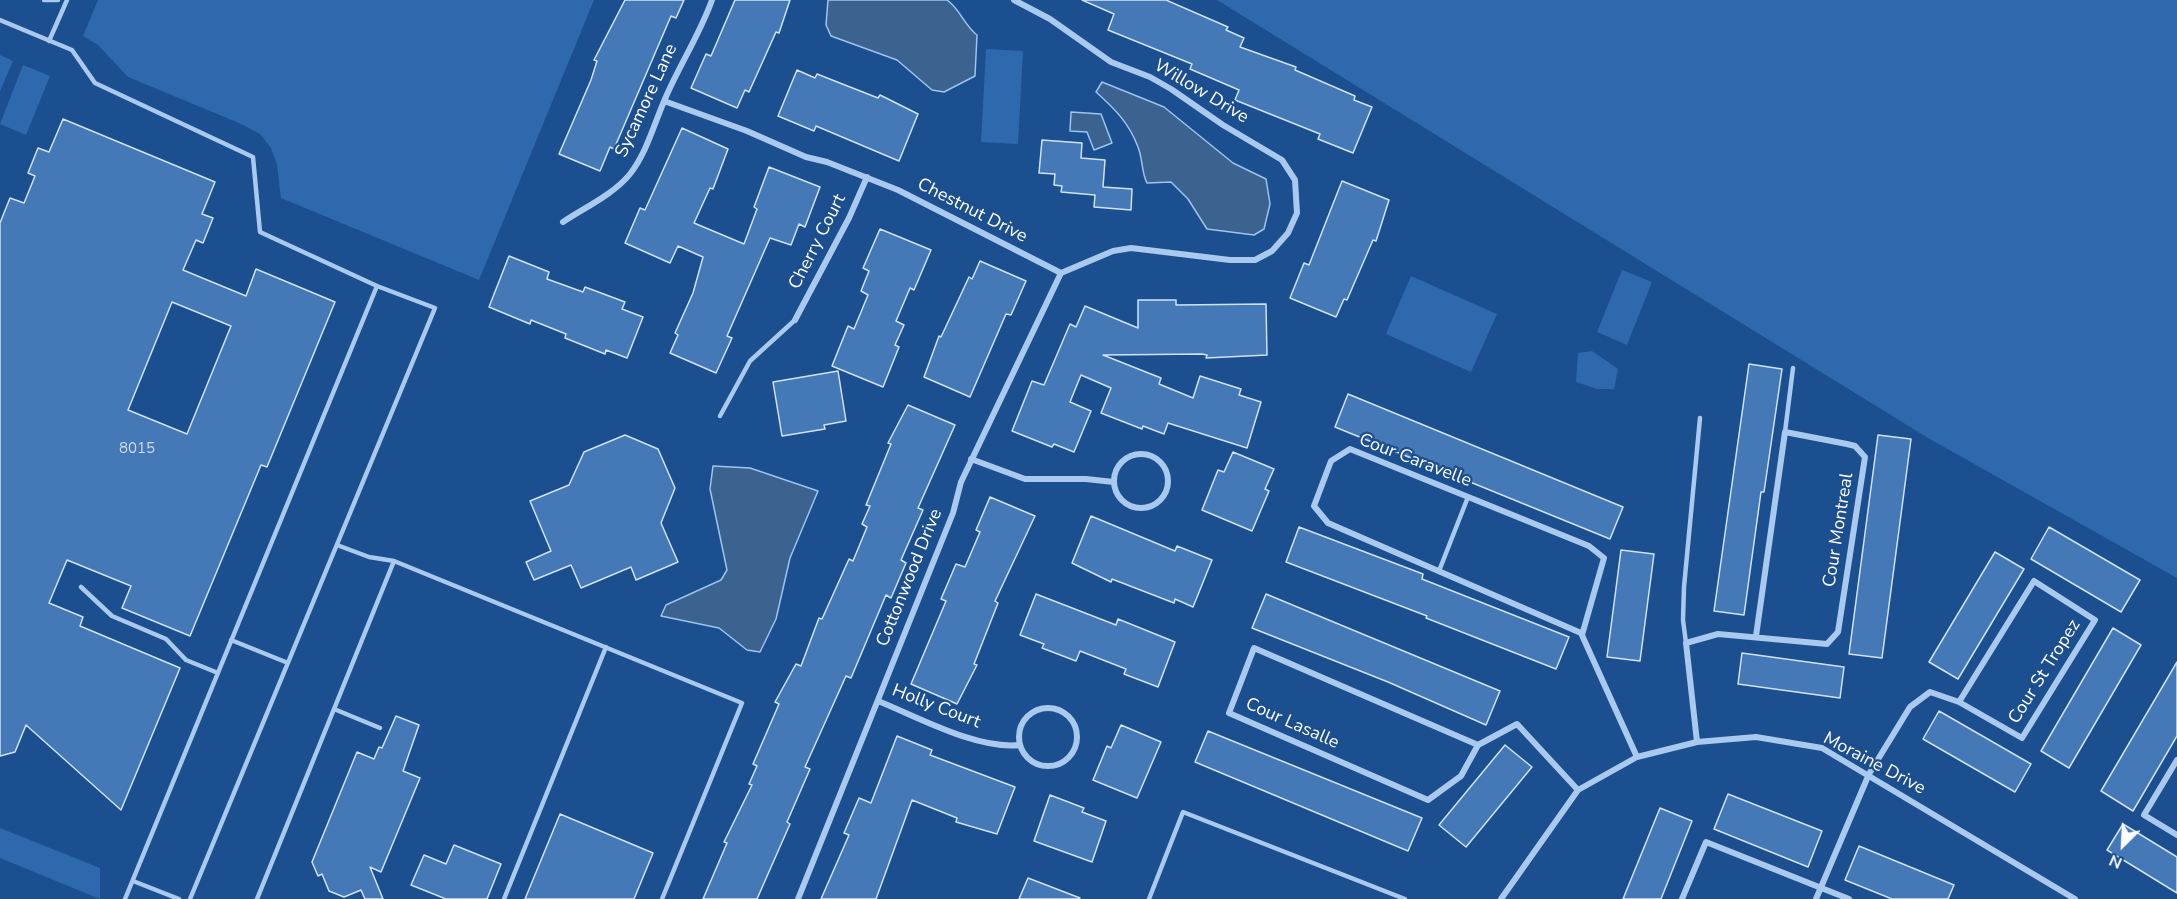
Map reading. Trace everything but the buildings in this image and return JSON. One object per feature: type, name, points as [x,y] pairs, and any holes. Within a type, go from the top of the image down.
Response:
[{"type":"street","name":"Sycamore Lane","points":[[563,222],[629,175],[643,153],[691,43],[703,25],[711,0]]},
{"type":"street","name":"Willow Drive","points":[[1014,0],[1050,19],[1111,62],[1150,77],[1172,89],[1223,125],[1282,160],[1295,180],[1297,213],[1288,233],[1272,251],[1255,260],[1230,260],[1131,248],[1113,250],[1061,273]]},
{"type":"street","name":"Chestnut Drive","points":[[664,101],[747,131],[806,157],[867,177],[1061,273]]},
{"type":"street","name":"Cherry Court","points":[[795,320],[849,218],[867,177]]},
{"type":"street","name":"Cottonwood Drive","points":[[798,899],[953,513],[961,482],[1061,273]]},
{"type":"street","points":[[1756,636],[1785,432]]},
{"type":"street","name":"Cour Montreal","points":[[1686,643],[1718,634],[1827,644],[1838,632],[1865,457],[1855,446],[1785,432]]},
{"type":"street","name":"Cour Caravelle","points":[[1350,449],[1589,546],[1604,558],[1582,635],[1439,571],[1328,522],[1314,506],[1331,461],[1350,449]]},
{"type":"street","points":[[1142,454],[1158,461],[1164,467],[1168,484],[1161,500],[1145,508],[1128,505],[1121,499],[1114,482],[1119,466],[1126,459],[1142,454]]},
{"type":"street","points":[[971,459],[1025,479],[1086,479],[1114,482]]},
{"type":"street","name":"Cour St Tropez","points":[[1869,774],[1910,706],[1930,692],[1959,702],[2022,738],[2095,620],[2034,581],[1959,702]]},
{"type":"street","points":[[1582,635],[1637,757]]},
{"type":"street","points":[[1686,643],[1697,742]]},
{"type":"street","name":"Cour Lasalle","points":[[1254,648],[1478,746],[1461,776],[1428,800],[1229,712],[1254,648]]},
{"type":"street","name":"Holly Court","points":[[878,701],[969,738],[1008,747],[1020,745]]},
{"type":"street","points":[[1042,708],[1061,710],[1074,724],[1076,743],[1066,760],[1058,764],[1048,766],[1030,761],[1020,745],[1018,736],[1025,718],[1042,708]]},
{"type":"street","points":[[1478,746],[1517,724],[1578,790],[1502,899]]},
{"type":"street","name":"Moraine Drive","points":[[1578,790],[1637,757],[1697,742],[1756,737],[1822,748],[2075,899]]},
{"type":"street","points":[[2177,760],[2144,815],[2177,835]]},
{"type":"street","points":[[1816,899],[1869,774]]},
{"type":"street","points":[[1682,899],[1706,842],[1849,899]]},
{"type":"lane","points":[[44,0],[58,0]]},
{"type":"lane","points":[[49,41],[67,0]]},
{"type":"lane","points":[[0,20],[72,50],[95,83],[253,158],[260,232],[377,286],[435,308],[190,899]]},
{"type":"lane","points":[[126,899],[377,286]]},
{"type":"lane","points":[[720,416],[750,361],[795,320]]},
{"type":"lane","points":[[1785,432],[1793,368]]},
{"type":"lane","points":[[1686,643],[1683,620],[1684,587],[1700,418]]},
{"type":"lane","points":[[1439,571],[1468,497]]},
{"type":"lane","points":[[337,545],[369,557],[394,561],[742,703],[662,899]]},
{"type":"lane","points":[[257,899],[394,561]]},
{"type":"lane","points":[[81,587],[112,616],[166,639],[186,660],[218,673]]},
{"type":"lane","points":[[231,640],[288,663]]},
{"type":"lane","points":[[504,899],[606,648]]},
{"type":"lane","points":[[334,709],[380,728]]},
{"type":"lane","points":[[1149,899],[1183,813],[1405,899]]},
{"type":"lane","points":[[133,881],[179,899]]},
{"type":"shaded area","points":[[98,0],[594,0],[479,280],[281,198],[277,165],[271,148],[260,134],[128,77],[98,45],[83,36]]},
{"type":"shaded area","points":[[828,0],[947,0],[977,35],[975,76],[944,92],[932,90],[897,60],[831,36],[826,25]]},
{"type":"shaded area","points":[[1217,0],[2177,0],[2177,578],[1928,438]]},
{"type":"shaded area","points":[[986,49],[1023,51],[1018,144],[981,142]]},
{"type":"shaded area","points":[[0,55],[13,61],[0,91]]},
{"type":"shaded area","points":[[23,65],[50,76],[26,135],[0,124]]},
{"type":"shaded area","points":[[1102,82],[1164,107],[1233,163],[1266,179],[1270,204],[1264,229],[1254,235],[1207,229],[1188,199],[1171,182],[1147,183],[1140,152],[1134,138],[1126,124],[1096,92]]},
{"type":"shaded area","points":[[1071,112],[1101,114],[1112,143],[1094,150],[1087,132],[1070,131]]},
{"type":"shaded area","points":[[1622,270],[1652,282],[1627,345],[1597,332]]},
{"type":"shaded area","points":[[1411,276],[1497,314],[1471,372],[1386,334]]},
{"type":"shaded area","points":[[1592,351],[1618,369],[1614,389],[1597,389],[1576,382],[1578,353]]},
{"type":"shaded area","points":[[713,466],[750,468],[818,491],[790,558],[776,619],[760,652],[747,650],[719,628],[661,616],[666,605],[721,580],[727,570],[710,489]]},
{"type":"shaded area","points":[[0,828],[100,868],[100,899],[0,858]]}]
